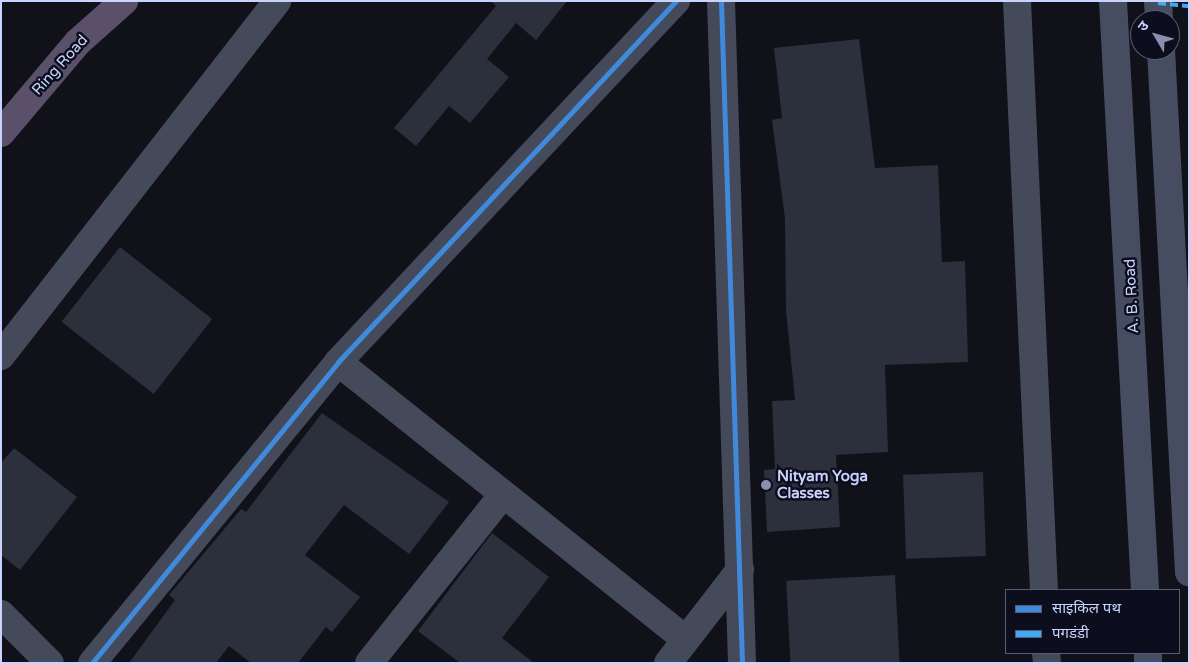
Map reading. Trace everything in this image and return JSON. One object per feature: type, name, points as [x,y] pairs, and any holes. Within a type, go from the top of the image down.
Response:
[{"type":"highway","name":"Ring Road","points":[[1,132],[78,42],[124,1]]},
{"type":"main road","name":"A. B. Road","points":[[1113,1],[1145,589]]},
{"type":"main road","points":[[1162,60],[1189,572]]},
{"type":"street","points":[[1,356],[277,1]]},
{"type":"street","points":[[92,663],[338,362],[676,1]]},
{"type":"street","points":[[720,1],[742,663]]},
{"type":"street","points":[[1017,1],[1044,589]]},
{"type":"street","points":[[338,362],[502,496],[685,639]]},
{"type":"street","points":[[370,663],[502,496]]},
{"type":"street","points":[[668,663],[740,570]]},
{"type":"street","points":[[1,614],[50,663]]},
{"type":"building","points":[[490,1],[567,1],[536,40],[516,23],[487,59],[509,77],[470,123],[449,106],[416,146],[394,128],[496,6]]},
{"type":"building","points":[[859,39],[875,168],[938,165],[942,262],[965,261],[968,362],[885,365],[888,452],[836,455],[840,527],[767,532],[764,470],[775,469],[772,401],[795,400],[786,310],[785,219],[772,120],[782,118],[774,48]]},
{"type":"building","points":[[120,247],[212,319],[154,394],[62,322]]},
{"type":"building","points":[[322,413],[449,502],[409,554],[344,505],[305,555],[360,597],[332,632],[326,627],[298,663],[251,663],[229,646],[216,663],[129,663],[175,600],[169,595],[241,509],[246,512]]},
{"type":"building","points":[[14,448],[77,497],[20,570],[1,555],[1,463]]},
{"type":"building","points":[[983,472],[986,556],[906,559],[903,475]]},
{"type":"building","points":[[492,533],[549,577],[502,638],[534,663],[460,663],[418,631]]},
{"type":"building","points":[[895,575],[900,663],[790,663],[786,581]]},
{"type":"marked path","points":[[1158,3],[1189,6]]},
{"type":"cycle path","points":[[92,663],[338,362],[676,1]]},
{"type":"cycle path","points":[[721,1],[742,663]]},
{"type":"place","name":"Nityam Yoga Classes","points":[[766,485]]}]
